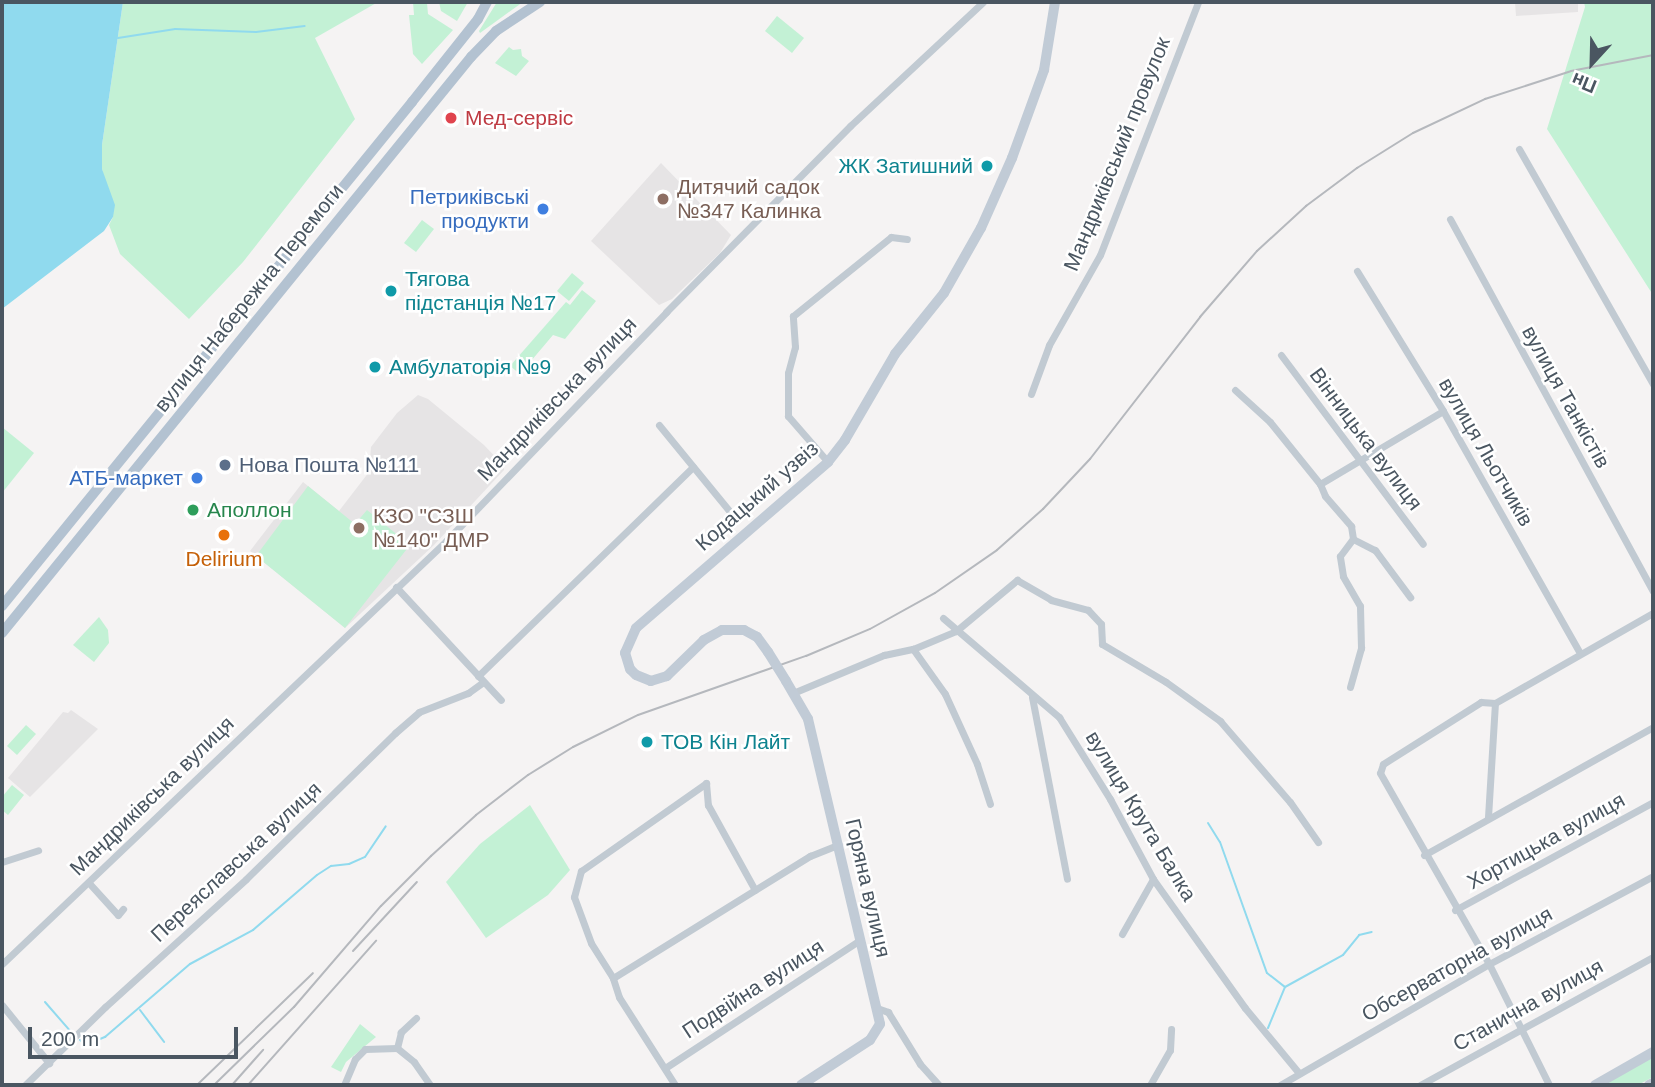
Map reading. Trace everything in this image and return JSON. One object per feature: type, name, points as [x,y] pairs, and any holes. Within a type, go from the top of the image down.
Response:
[{"type":"main road","name":"вулиця Набережна Перемоги","points":[[2,606],[466,34],[487,2]]},
{"type":"main road","name":"вулиця Набережна Перемоги","points":[[2,633],[471,57],[496,31],[540,2]]},
{"type":"main road","points":[[158,415],[170,425]]},
{"type":"street","name":"Мандриківська вулиця","points":[[2,964],[446,541],[850,126],[983,2]]},
{"type":"street","name":"Кодацький узвіз","points":[[786,681],[757,637],[744,630],[722,630],[704,640],[667,676],[651,681],[643,679],[630,669],[625,653],[629,636],[636,628],[828,462],[845,440],[895,354],[944,293],[981,228],[1012,158],[1044,70],[1055,2]]},
{"type":"street","name":"Мандриківський провулок","points":[[1031,394],[1049,345],[1100,255],[1198,2]]},
{"type":"street","points":[[1519,149],[1653,384]]},
{"type":"street","name":"вулиця Танкістів","points":[[1450,219],[1653,592]]},
{"type":"street","points":[[828,462],[788,416],[788,373],[795,347],[793,316],[891,237],[907,239]]},
{"type":"street","name":"вулиця Льотчиків","points":[[1357,271],[1443,411],[1580,653]]},
{"type":"street","name":"Вінницька вулиця","points":[[1281,355],[1423,544]]},
{"type":"street","points":[[1236,390],[1270,422],[1351,526],[1353,538],[1340,556],[1343,576],[1360,606],[1361,648],[1350,687]]},
{"type":"street","points":[[1320,484],[1443,411]]},
{"type":"street","points":[[659,425],[736,519]]},
{"type":"street","name":"Переяславська вулиця","points":[[25,1085],[105,1007],[246,879],[395,733],[419,712],[468,693],[694,467]]},
{"type":"street","points":[[1353,538],[1375,551],[1410,597]]},
{"type":"street","points":[[793,693],[884,655],[914,649],[956,631],[1017,580],[1051,600],[1088,610],[1101,624],[1102,644],[1166,682],[1220,721],[1290,803],[1318,842]]},
{"type":"street","points":[[396,587],[501,699]]},
{"type":"street","points":[[1549,1085],[1489,964],[1455,910],[1381,776],[1381,766],[1481,702],[1495,704],[1653,613]]},
{"type":"street","name":"вулиця Крута Балка","points":[[943,618],[1059,717],[1153,879],[1245,1008],[1300,1073]]},
{"type":"street","points":[[914,649],[945,695],[977,764],[990,804]]},
{"type":"street","name":"Горяна вулиця","points":[[786,681],[808,719],[877,1008]]},
{"type":"street","points":[[1032,696],[1067,879]]},
{"type":"street","points":[[1488,817],[1495,704]]},
{"type":"street","points":[[1424,855],[1653,727]]},
{"type":"street","points":[[675,1085],[619,997],[613,978],[591,943],[576,909],[576,883],[581,871],[706,783],[708,805],[755,890]]},
{"type":"street","name":"Хортицька вулиця","points":[[1455,910],[1653,802]]},
{"type":"street","points":[[613,978],[810,856],[839,844]]},
{"type":"street","points":[[2,862],[38,849]]},
{"type":"street","name":"Обсерваторна вулиця","points":[[1280,1085],[1489,964],[1653,876]]},
{"type":"street","points":[[1122,934],[1153,879]]},
{"type":"street","points":[[89,883],[118,915],[123,909]]},
{"type":"street","name":"Подвійна вулиця","points":[[664,1068],[860,940]]},
{"type":"street","name":"Станична вулиця","points":[[1420,1085],[1653,957]]},
{"type":"street","points":[[2,1005],[49,1063]]},
{"type":"street","points":[[801,1085],[876,1035],[880,1024],[877,1008]]},
{"type":"street","points":[[877,1008],[888,1012],[920,1064],[939,1085]]},
{"type":"street","points":[[397,1048],[401,1032],[416,1017]]},
{"type":"street","points":[[1150,1085],[1170,1050],[1171,1029]]},
{"type":"street","points":[[344,1085],[355,1059],[365,1049],[397,1048],[414,1062],[430,1085]]},
{"type":"street","points":[[1595,1085],[1653,1052]]},
{"type":"shaded area","points":[[1515,2],[1578,2],[1578,12],[1516,16]]},
{"type":"shaded area","name":"Дитячий садок №347 Калинка","points":[[661,163],[731,235],[720,253],[672,299],[659,305],[591,241]]},
{"type":"shaded area","name":"КЗО \"СЗШ №140\" ДМР","points":[[418,395],[428,399],[484,445],[504,466],[504,470],[434,545],[345,628],[250,551],[303,482],[339,511],[369,472],[371,447],[397,413]]},
{"type":"shaded area","points":[[71,710],[98,729],[30,797],[8,778],[63,712],[68,713]]},
{"type":"green space","points":[[123,2],[378,2],[315,38],[355,119],[243,262],[189,319],[120,254],[109,225],[113,217],[102,169],[102,145]]},
{"type":"green space","points":[[413,2],[437,2],[427,3],[428,14],[453,30],[422,64],[413,54],[409,15],[414,15]]},
{"type":"green space","points":[[439,2],[468,2],[457,21],[441,11]]},
{"type":"green space","points":[[497,2],[523,2],[480,33],[479,31]]},
{"type":"green space","points":[[1584,2],[1653,2],[1653,295],[1547,129],[1585,7]]},
{"type":"green space","points":[[777,16],[804,38],[792,53],[765,31]]},
{"type":"green space","points":[[509,47],[513,50],[521,49],[522,56],[529,61],[516,76],[495,63]]},
{"type":"green space","points":[[422,220],[434,229],[416,252],[404,243]]},
{"type":"green space","points":[[572,273],[584,283],[569,301],[557,291]]},
{"type":"green space","points":[[582,290],[596,301],[565,339],[553,335],[520,374],[510,366],[566,302],[570,305]]},
{"type":"green space","points":[[2,427],[34,453],[2,493]]},
{"type":"green space","points":[[308,486],[355,524],[367,510],[410,545],[345,628],[256,556]]},
{"type":"green space","points":[[99,617],[108,630],[109,643],[94,662],[73,645]]},
{"type":"green space","points":[[26,725],[36,734],[17,755],[7,746]]},
{"type":"green space","points":[[12,785],[24,795],[8,815],[2,810],[2,797]]},
{"type":"green space","points":[[530,805],[570,870],[548,895],[486,938],[446,882],[480,844]]},
{"type":"green space","points":[[360,1024],[376,1037],[346,1062],[341,1072],[331,1067]]},
{"type":"green space","points":[[1653,1057],[1653,1077],[1638,1085],[1602,1085]]},
{"type":"water","points":[[2,2],[123,2],[102,145],[102,169],[115,205],[113,217],[104,231],[2,309]]},
{"type":"waterway","points":[[118,38],[175,29],[256,32],[305,26]]},
{"type":"waterway","points":[[1208,823],[1220,842],[1267,973],[1285,987],[1343,955],[1359,935],[1372,932]]},
{"type":"waterway","points":[[80,1040],[86,1045],[105,1037],[190,964],[253,930],[317,875],[331,866],[349,864],[365,857],[386,826]]},
{"type":"waterway","points":[[1268,1028],[1285,987]]},
{"type":"waterway","points":[[45,1002],[71,1032]]},
{"type":"waterway","points":[[140,1010],[164,1042]]},
{"type":"railway","points":[[214,1085],[294,1007],[381,906],[431,856],[476,815],[528,775],[573,747],[638,715],[806,656],[870,629],[935,593],[997,550],[1043,509],[1090,459],[1200,317],[1257,251],[1306,206],[1357,168],[1413,133],[1485,99],[1571,71],[1653,55]]},
{"type":"railway","points":[[353,951],[417,882]]},
{"type":"railway","points":[[248,1085],[376,941]]},
{"type":"railway","points":[[197,1085],[313,973]]},
{"type":"railway","points":[[232,1085],[263,1050]]},
{"type":"place","name":"Мед-сервіс","points":[[451,118]]},
{"type":"place","name":"ЖК Затишний","points":[[987,166]]},
{"type":"place","name":"Дитячий садок №347 Калинка","points":[[663,199]]},
{"type":"place","name":"Петриківські продукти","points":[[543,209]]},
{"type":"place","name":"Тягова пiдстанцiя №17","points":[[391,291]]},
{"type":"place","name":"Амбулаторія №9","points":[[375,367]]},
{"type":"place","name":"Нова Пошта №111","points":[[225,465]]},
{"type":"place","name":"АТБ-маркет","points":[[197,478]]},
{"type":"place","name":"Аполлон","points":[[193,510]]},
{"type":"place","name":"КЗО \"СЗШ №140\" ДМР","points":[[359,528]]},
{"type":"place","name":"Delirium","points":[[224,535]]},
{"type":"place","name":"ТОВ Кін Лайт","points":[[647,742]]}]
